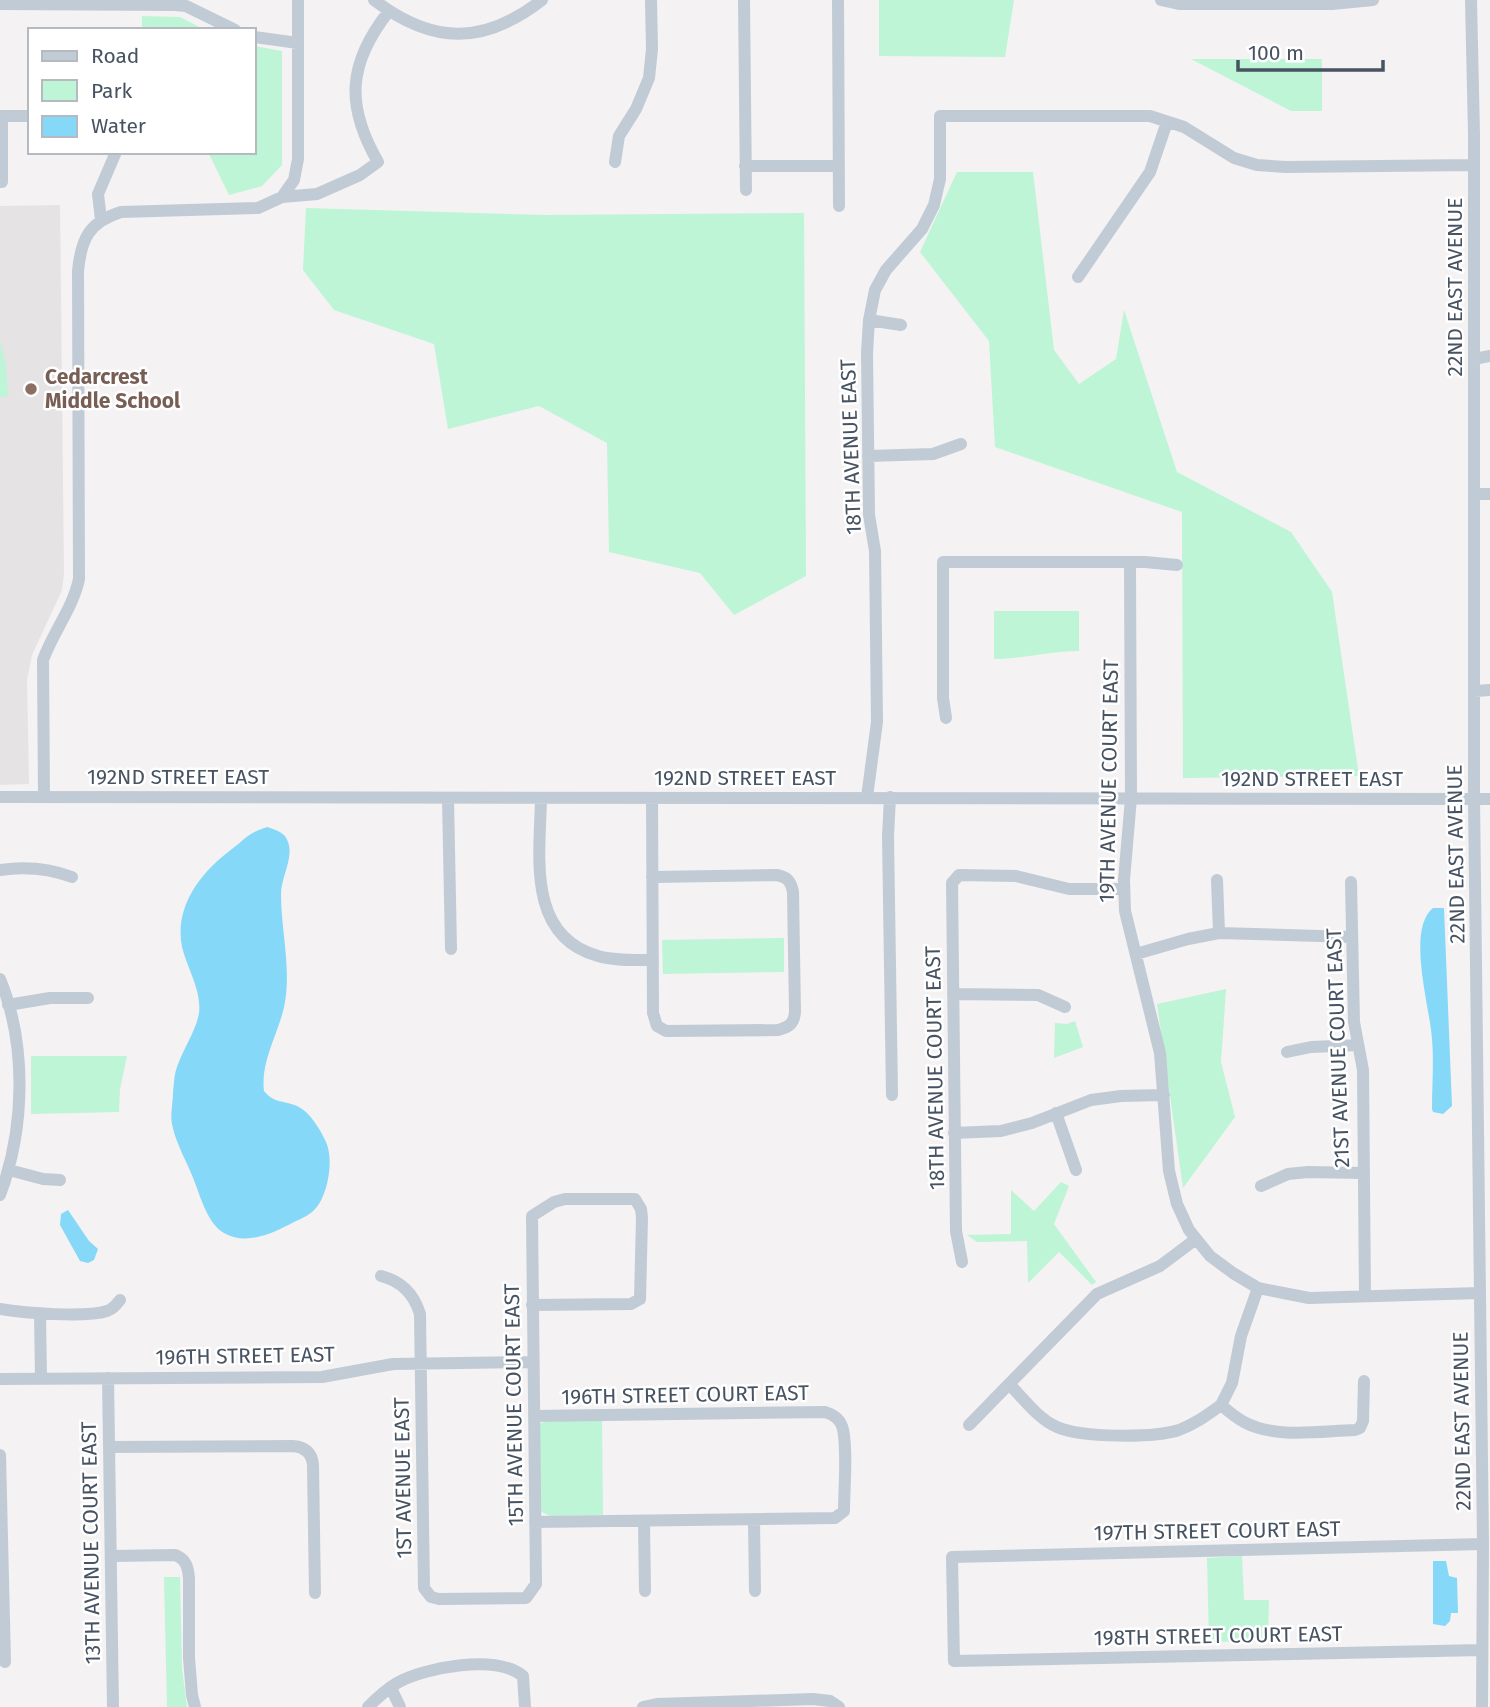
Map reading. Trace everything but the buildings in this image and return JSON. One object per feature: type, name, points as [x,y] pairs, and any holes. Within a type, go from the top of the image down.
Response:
[{"type":"street","points":[[44,797],[43,660],[49,642],[74,600],[79,579],[79,258],[85,238],[101,220],[130,211],[250,210],[267,206],[282,197],[294,180],[298,159],[298,0]]},
{"type":"street","points":[[374,0],[404,21],[454,34],[468,34],[505,25],[542,0]]},
{"type":"street","points":[[615,162],[619,136],[636,109],[649,78],[652,49],[651,0]]},
{"type":"street","points":[[744,0],[746,190]]},
{"type":"street","points":[[838,0],[839,206]]},
{"type":"street","points":[[1161,0],[1294,1],[1332,4],[1373,0]]},
{"type":"street","name":"22ND EAST AVENUE","points":[[1471,0],[1474,165],[1474,799],[1476,951],[1484,1067],[1480,1293],[1482,1707]]},
{"type":"street","points":[[0,4],[186,6],[231,28]]},
{"type":"street","points":[[282,197],[317,194],[360,175],[378,162],[361,128],[356,111],[355,86],[359,63],[368,41],[389,11]]},
{"type":"street","points":[[256,37],[298,43]]},
{"type":"street","points":[[2,182],[1,116],[28,116]]},
{"type":"street","name":"18TH AVENUE EAST","points":[[867,797],[877,722],[875,551],[869,515],[869,320],[875,290],[886,270],[922,229],[934,205],[940,179],[940,116],[1150,116],[1167,122]]},
{"type":"street","points":[[1078,277],[1150,172],[1167,122],[1184,127],[1234,158],[1257,165],[1474,165]]},
{"type":"street","points":[[101,220],[98,194],[115,154]]},
{"type":"street","points":[[746,166],[839,166]]},
{"type":"street","points":[[869,320],[901,325]]},
{"type":"street","points":[[1474,359],[1490,356]]},
{"type":"street","points":[[869,456],[933,454],[961,444]]},
{"type":"street","points":[[1474,494],[1490,494]]},
{"type":"street","points":[[946,718],[943,698],[943,562],[1130,562],[1177,565]]},
{"type":"street","name":"19TH AVENUE COURT EAST","points":[[1130,562],[1131,798],[1124,889],[1125,911],[1160,1053],[1169,1171],[1177,1204],[1189,1230],[1210,1256],[1258,1288]]},
{"type":"street","points":[[1475,691],[1490,690]]},
{"type":"street","name":"192ND STREET EAST","points":[[0,797],[1490,799]]},
{"type":"street","points":[[448,797],[451,949]]},
{"type":"street","points":[[541,797],[540,881],[543,902],[550,919],[564,937],[581,949],[598,956],[618,960],[653,960]]},
{"type":"street","points":[[890,797],[888,836],[892,1095]]},
{"type":"street","points":[[652,798],[652,877],[653,1013],[657,1026],[666,1031],[680,1031],[778,1030],[790,1025],[795,1012],[793,892],[789,881],[777,875],[652,877]]},
{"type":"street","points":[[0,870],[36,868],[53,870],[72,877]]},
{"type":"street","name":"18TH AVENUE COURT EAST","points":[[962,1262],[956,1231],[952,883],[959,875],[1016,876],[1069,889],[1124,889]]},
{"type":"street","points":[[1217,880],[1219,933]]},
{"type":"street","name":"21ST AVENUE COURT EAST","points":[[1351,881],[1354,1022],[1363,1070],[1365,1296]]},
{"type":"street","points":[[1136,954],[1219,933],[1352,937]]},
{"type":"street","points":[[1476,951],[1490,951]]},
{"type":"street","points":[[0,979],[17,1051],[19,1080],[16,1141],[0,1195]]},
{"type":"street","points":[[953,994],[1038,995],[1065,1007]]},
{"type":"street","points":[[8,1005],[50,998],[88,998]]},
{"type":"street","points":[[1287,1052],[1311,1047],[1358,1045]]},
{"type":"street","points":[[954,1133],[1001,1131],[1091,1100],[1164,1095]]},
{"type":"street","points":[[1056,1113],[1076,1170]]},
{"type":"street","points":[[9,1170],[43,1179],[60,1180]]},
{"type":"street","points":[[1261,1186],[1288,1174],[1363,1173]]},
{"type":"street","name":"15TH AVENUE COURT EAST","points":[[530,1594],[536,1584],[534,1416],[532,1305],[531,1229],[533,1214],[565,1199],[629,1198],[637,1202],[642,1218],[640,1299],[631,1304],[532,1305]]},
{"type":"street","points":[[969,1425],[1097,1294],[1160,1266],[1196,1239]]},
{"type":"street","name":"1ST AVENUE EAST","points":[[381,1276],[402,1286],[416,1302],[420,1314],[426,1592],[439,1599],[518,1599],[526,1598],[530,1594]]},
{"type":"street","points":[[1009,1384],[1040,1416],[1055,1427],[1092,1435],[1163,1434],[1199,1422],[1221,1405],[1232,1383],[1241,1336],[1258,1288],[1309,1298],[1480,1293]]},
{"type":"street","points":[[0,1309],[40,1313],[106,1311],[114,1308],[120,1300]]},
{"type":"street","points":[[40,1313],[41,1379]]},
{"type":"street","name":"196TH STREET EAST","points":[[0,1379],[322,1377],[393,1364],[533,1362]]},
{"type":"street","name":"13TH AVENUE COURT EAST","points":[[108,1378],[113,1707]]},
{"type":"street","points":[[1221,1405],[1244,1422],[1264,1430],[1355,1430],[1360,1428],[1363,1421],[1364,1381]]},
{"type":"street","name":"196TH STREET COURT EAST","points":[[534,1416],[825,1412],[836,1417],[842,1425],[844,1437],[844,1511],[841,1515],[824,1519],[754,1520]]},
{"type":"street","points":[[110,1447],[293,1446],[309,1452],[313,1457],[315,1593]]},
{"type":"street","points":[[0,1455],[5,1662]]},
{"type":"street","points":[[535,1522],[754,1520],[755,1591]]},
{"type":"street","points":[[644,1522],[646,1591]]},
{"type":"street","name":"197TH STREET COURT EAST","points":[[954,1661],[952,1557],[1483,1544]]},
{"type":"street","points":[[112,1556],[182,1557],[188,1569],[189,1658],[195,1707]]},
{"type":"street","name":"198TH STREET COURT EAST","points":[[954,1661],[1482,1650]]},
{"type":"street","points":[[368,1707],[391,1688],[426,1672],[458,1666],[507,1667],[523,1676],[525,1707]]},
{"type":"street","points":[[391,1688],[400,1707]]},
{"type":"street","points":[[643,1707],[657,1704],[736,1705],[813,1699],[830,1701],[839,1707]]},
{"type":"shaded area","name":"Cedarcrest Middle School","points":[[60,205],[64,573],[62,590],[32,655],[27,680],[29,784],[0,785],[0,206]]},
{"type":"green space","points":[[879,0],[1014,0],[1005,57],[879,56]]},
{"type":"green space","points":[[142,16],[180,17],[201,28],[142,28]]},
{"type":"green space","points":[[256,46],[282,51],[282,165],[262,186],[229,195],[209,154],[256,154]]},
{"type":"green space","points":[[1191,59],[1322,59],[1322,111],[1291,111]]},
{"type":"green space","points":[[957,172],[1033,172],[1054,350],[1079,384],[1116,359],[1124,310],[1177,472],[1291,532],[1332,592],[1359,776],[1183,778],[1182,512],[995,447],[989,341],[920,252]]},
{"type":"green space","points":[[306,208],[545,215],[804,213],[806,576],[734,615],[700,573],[609,552],[607,443],[539,406],[448,429],[434,344],[334,310],[303,270]]},
{"type":"green space","points":[[0,341],[6,365],[8,396],[0,397]]},
{"type":"green space","points":[[994,611],[1079,611],[1079,651],[994,659]]},
{"type":"green space","points":[[784,938],[784,972],[663,974],[662,940]]},
{"type":"green space","points":[[1226,989],[1221,1062],[1235,1117],[1183,1188],[1157,1004]]},
{"type":"green space","points":[[1075,1021],[1083,1047],[1054,1058],[1055,1023],[1067,1024]]},
{"type":"green space","points":[[31,1056],[127,1056],[120,1089],[119,1112],[31,1114]]},
{"type":"green space","points":[[1061,1182],[1069,1186],[1054,1224],[1096,1282],[1092,1285],[1059,1252],[1028,1283],[1027,1241],[977,1242],[967,1235],[1011,1234],[1011,1190],[1034,1211]]},
{"type":"green space","points":[[602,1420],[603,1515],[550,1516],[542,1512],[538,1504],[539,1424],[546,1421]]},
{"type":"green space","points":[[1242,1556],[1244,1600],[1269,1600],[1268,1641],[1209,1642],[1207,1558]]},
{"type":"green space","points":[[164,1577],[180,1577],[182,1668],[187,1707],[167,1707]]},
{"type":"water","points":[[267,827],[285,836],[289,854],[281,894],[287,988],[265,1068],[264,1091],[276,1100],[302,1109],[318,1126],[326,1142],[330,1167],[324,1194],[311,1213],[269,1234],[242,1238],[224,1233],[209,1217],[172,1124],[176,1070],[199,1013],[198,996],[182,947],[181,932],[186,904],[200,879],[248,836]]},
{"type":"water","points":[[1433,908],[1444,908],[1452,1106],[1443,1114],[1433,1112],[1432,1109],[1432,1039],[1420,951],[1425,919]]},
{"type":"water","points":[[68,1210],[89,1241],[98,1249],[94,1260],[88,1263],[80,1261],[60,1225],[61,1214]]},
{"type":"water","points":[[1433,1561],[1446,1561],[1449,1576],[1457,1578],[1458,1613],[1451,1613],[1450,1621],[1445,1626],[1433,1624]]},
{"type":"place","name":"Cedarcrest Middle School","points":[[31,389]]}]
